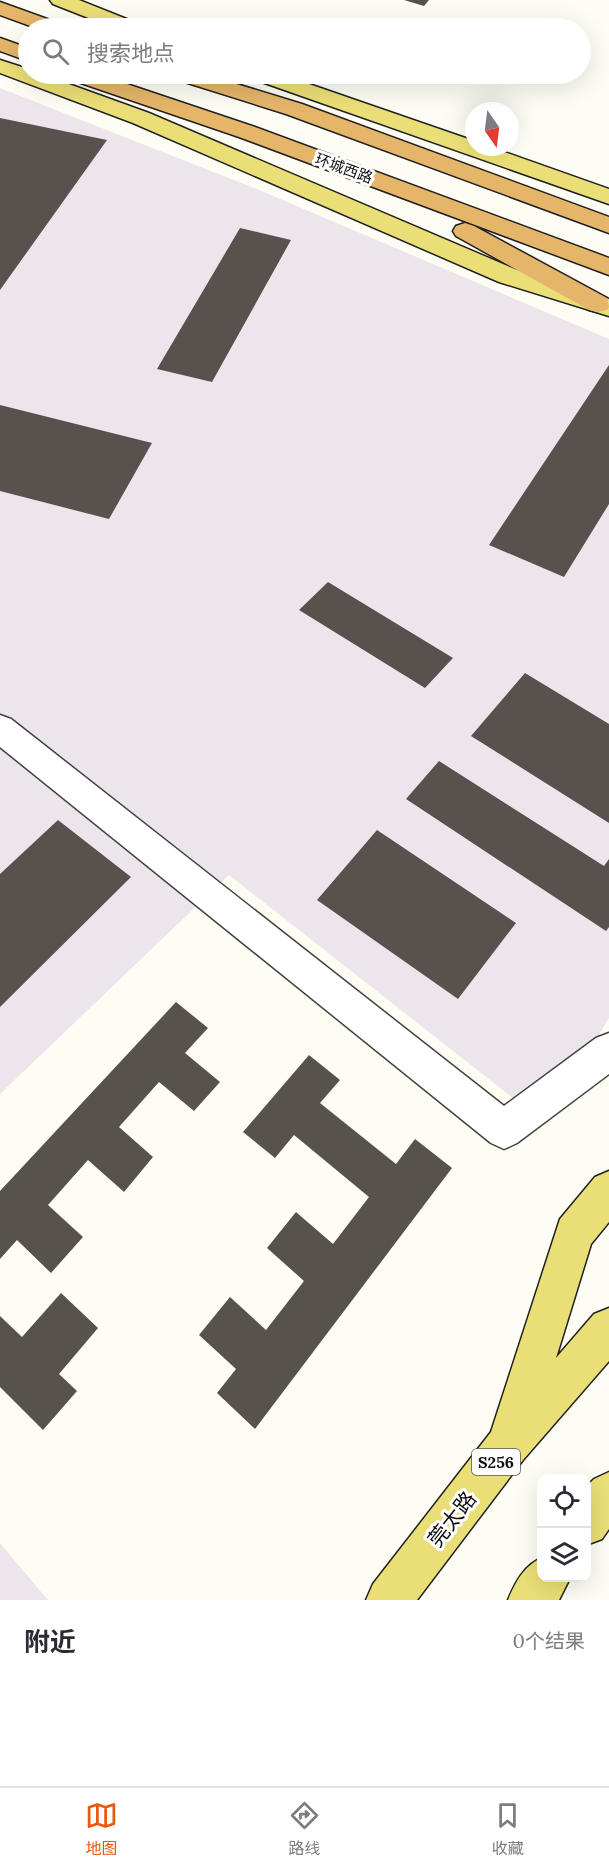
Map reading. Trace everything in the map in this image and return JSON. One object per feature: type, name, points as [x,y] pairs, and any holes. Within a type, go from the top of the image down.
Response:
[{"type":"highway","points":[[0,8],[27,18]]},
{"type":"highway","points":[[0,44],[18,51]]},
{"type":"highway","name":"环城西路","points":[[105,84],[361,174],[609,267]]},
{"type":"highway","points":[[215,84],[294,109],[609,225]]},
{"type":"highway","points":[[250,84],[294,109]]},
{"type":"highway","points":[[361,174],[604,306]]},
{"type":"main road","points":[[60,0],[106,18]]},
{"type":"main road","points":[[0,66],[18,73]]},
{"type":"main road","points":[[48,84],[152,123],[273,173],[508,276],[604,306]]},
{"type":"main road","points":[[290,84],[465,145]]},
{"type":"main road","points":[[496,156],[609,197]]},
{"type":"main road","points":[[498,156],[609,189]]},
{"type":"main road","points":[[508,1445],[574,1233],[609,1191]]},
{"type":"main road","name":"莞太路","points":[[389,1600],[508,1445],[609,1329]]},
{"type":"main road","points":[[531,1600],[545,1582]]},
{"type":"lane","points":[[0,728],[504,1130],[606,1058]]},
{"type":"shaded area","points":[[0,88],[264,192],[609,339],[609,1018],[546,1124],[229,875],[0,1094]]},
{"type":"shaded area","points":[[0,1543],[48,1600],[0,1600]]},
{"type":"building","points":[[404,0],[429,0],[424,6]]},
{"type":"building","points":[[0,118],[107,140],[0,290]]},
{"type":"building","points":[[240,228],[291,240],[212,382],[157,369]]},
{"type":"building","points":[[609,365],[609,504],[564,577],[489,545]]},
{"type":"building","points":[[0,405],[152,443],[109,519],[0,491]]},
{"type":"building","points":[[328,582],[453,658],[425,688],[299,610]]},
{"type":"building","points":[[525,673],[609,724],[609,823],[471,736]]},
{"type":"building","points":[[439,761],[604,866],[609,859],[609,927],[606,931],[406,799]]},
{"type":"building","points":[[58,820],[131,877],[0,1007],[0,874]]},
{"type":"building","points":[[377,830],[516,923],[458,999],[317,900]]},
{"type":"building","points":[[176,1002],[208,1028],[185,1053],[220,1082],[194,1111],[159,1082],[119,1127],[153,1157],[124,1192],[88,1160],[48,1205],[83,1237],[51,1273],[17,1240],[0,1259],[0,1191]]},
{"type":"building","points":[[309,1055],[340,1080],[320,1103],[396,1164],[415,1139],[452,1168],[255,1429],[217,1393],[236,1369],[199,1335],[230,1297],[266,1330],[304,1281],[267,1248],[296,1212],[333,1244],[369,1197],[294,1135],[275,1158],[243,1132]]},
{"type":"building","points":[[61,1293],[98,1328],[59,1374],[77,1391],[43,1430],[0,1387],[0,1316],[22,1337]]}]
